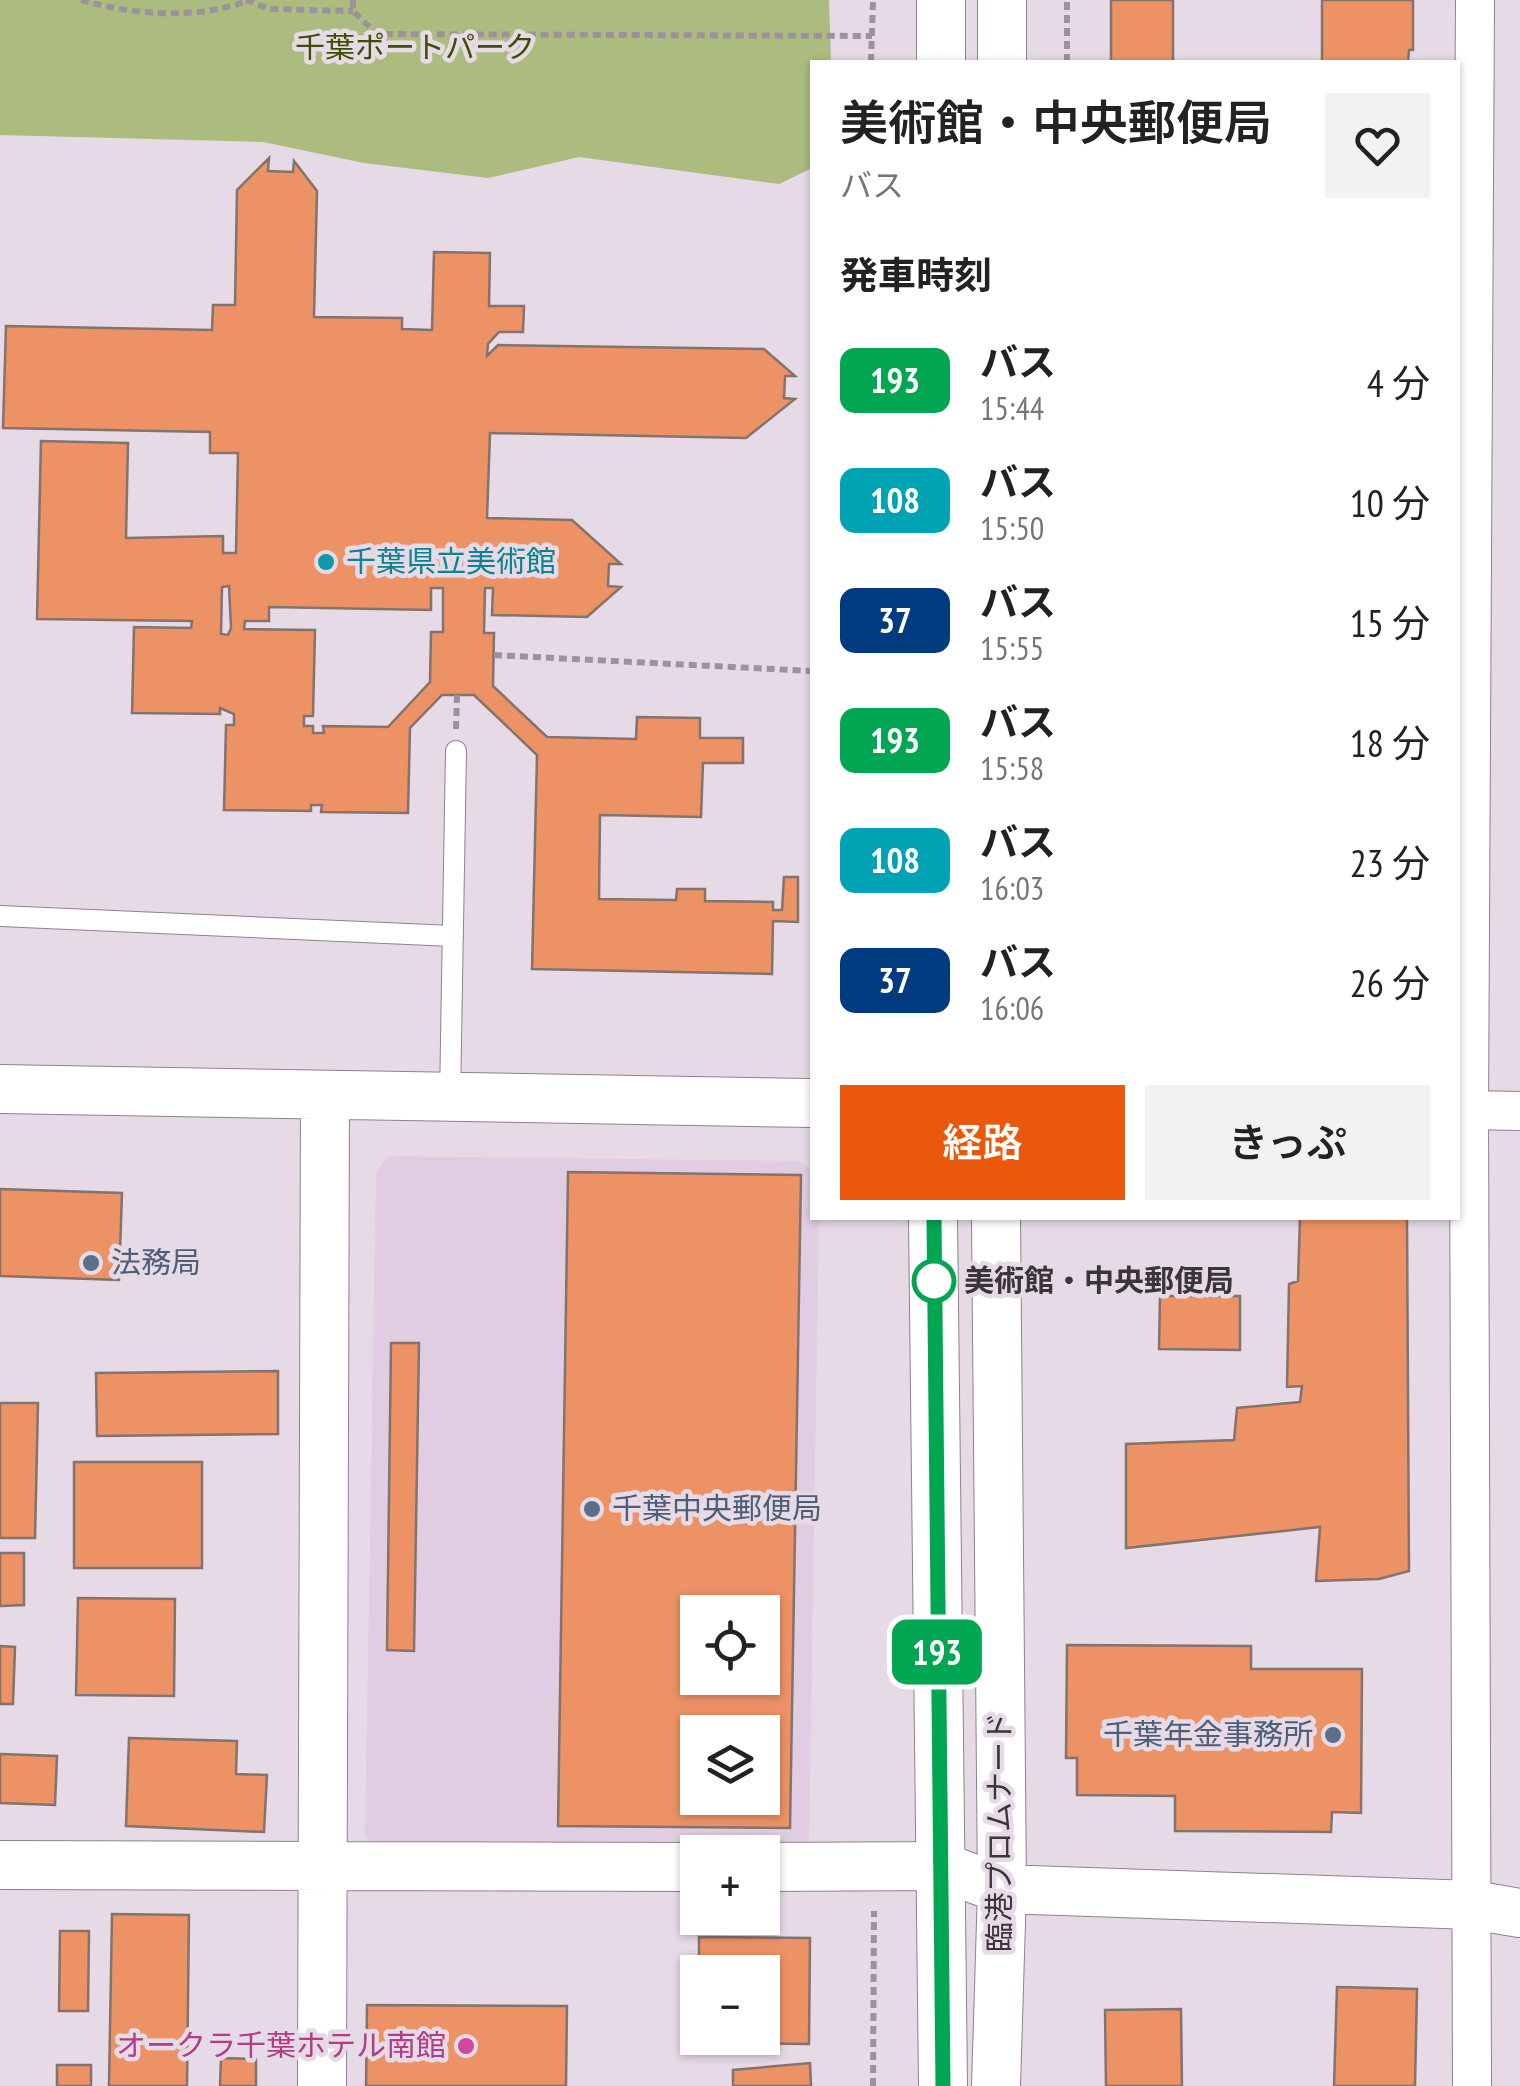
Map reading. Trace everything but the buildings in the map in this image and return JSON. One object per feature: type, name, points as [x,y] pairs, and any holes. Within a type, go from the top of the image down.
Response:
[{"type":"street","points":[[941,0],[941,60]]},
{"type":"street","points":[[1002,0],[1002,60]]},
{"type":"street","points":[[1472,2086],[1463,1110],[1475,0]]},
{"type":"street","points":[[0,1089],[810,1102]]},
{"type":"street","points":[[322,2086],[325,1096]]},
{"type":"street","points":[[1463,1110],[1520,1111]]},
{"type":"street","name":"臨港プロムナード","points":[[934,1220],[943,2086]]},
{"type":"street","name":"臨港プロムナード","points":[[996,1220],[1002,1889],[996,2086]]},
{"type":"street","points":[[0,1865],[323,1869],[680,1867]]},
{"type":"street","points":[[780,1867],[939,1866],[1002,1889],[1473,1905],[1520,1912]]},
{"type":"street","points":[[1473,1905],[1520,1889]]},
{"type":"lane","points":[[450,1099],[456,751]]},
{"type":"lane","points":[[0,916],[453,936]]},
{"type":"path","points":[[81,0],[127,9],[214,13],[247,0],[270,9],[353,11],[378,34],[872,36]]},
{"type":"path","points":[[353,0],[353,11]]},
{"type":"path","points":[[872,0],[872,60]]},
{"type":"path","points":[[1066,60],[1067,0]]},
{"type":"path","points":[[494,655],[810,671]]},
{"type":"path","points":[[874,1911],[874,2086]]},
{"type":"shaded area","points":[[389,1156],[800,1161],[810,1169],[810,1220],[819,1220],[809,1844],[780,1849],[780,1835],[680,1835],[680,1853],[388,1856],[365,1837],[376,1171]]},
{"type":"green space","name":"千葉ポートパーク","points":[[0,0],[829,0],[831,60],[810,60],[810,169],[779,184],[579,157],[488,178],[364,163],[263,142],[0,135]]},
{"type":"bus line","name":"193","points":[[934,1220],[943,2086]]},
{"type":"place","name":"千葉県立美術館","points":[[326,562]]},
{"type":"place","name":"法務局","points":[[91,1263]]},
{"type":"place","name":"美術館・中央郵便局","points":[[934,1281]]},
{"type":"place","name":"千葉中央郵便局","points":[[592,1509]]},
{"type":"place","name":"千葉年金事務所","points":[[1333,1735]]},
{"type":"place","name":"オークラ千葉ホテル南館","points":[[466,2046]]}]
